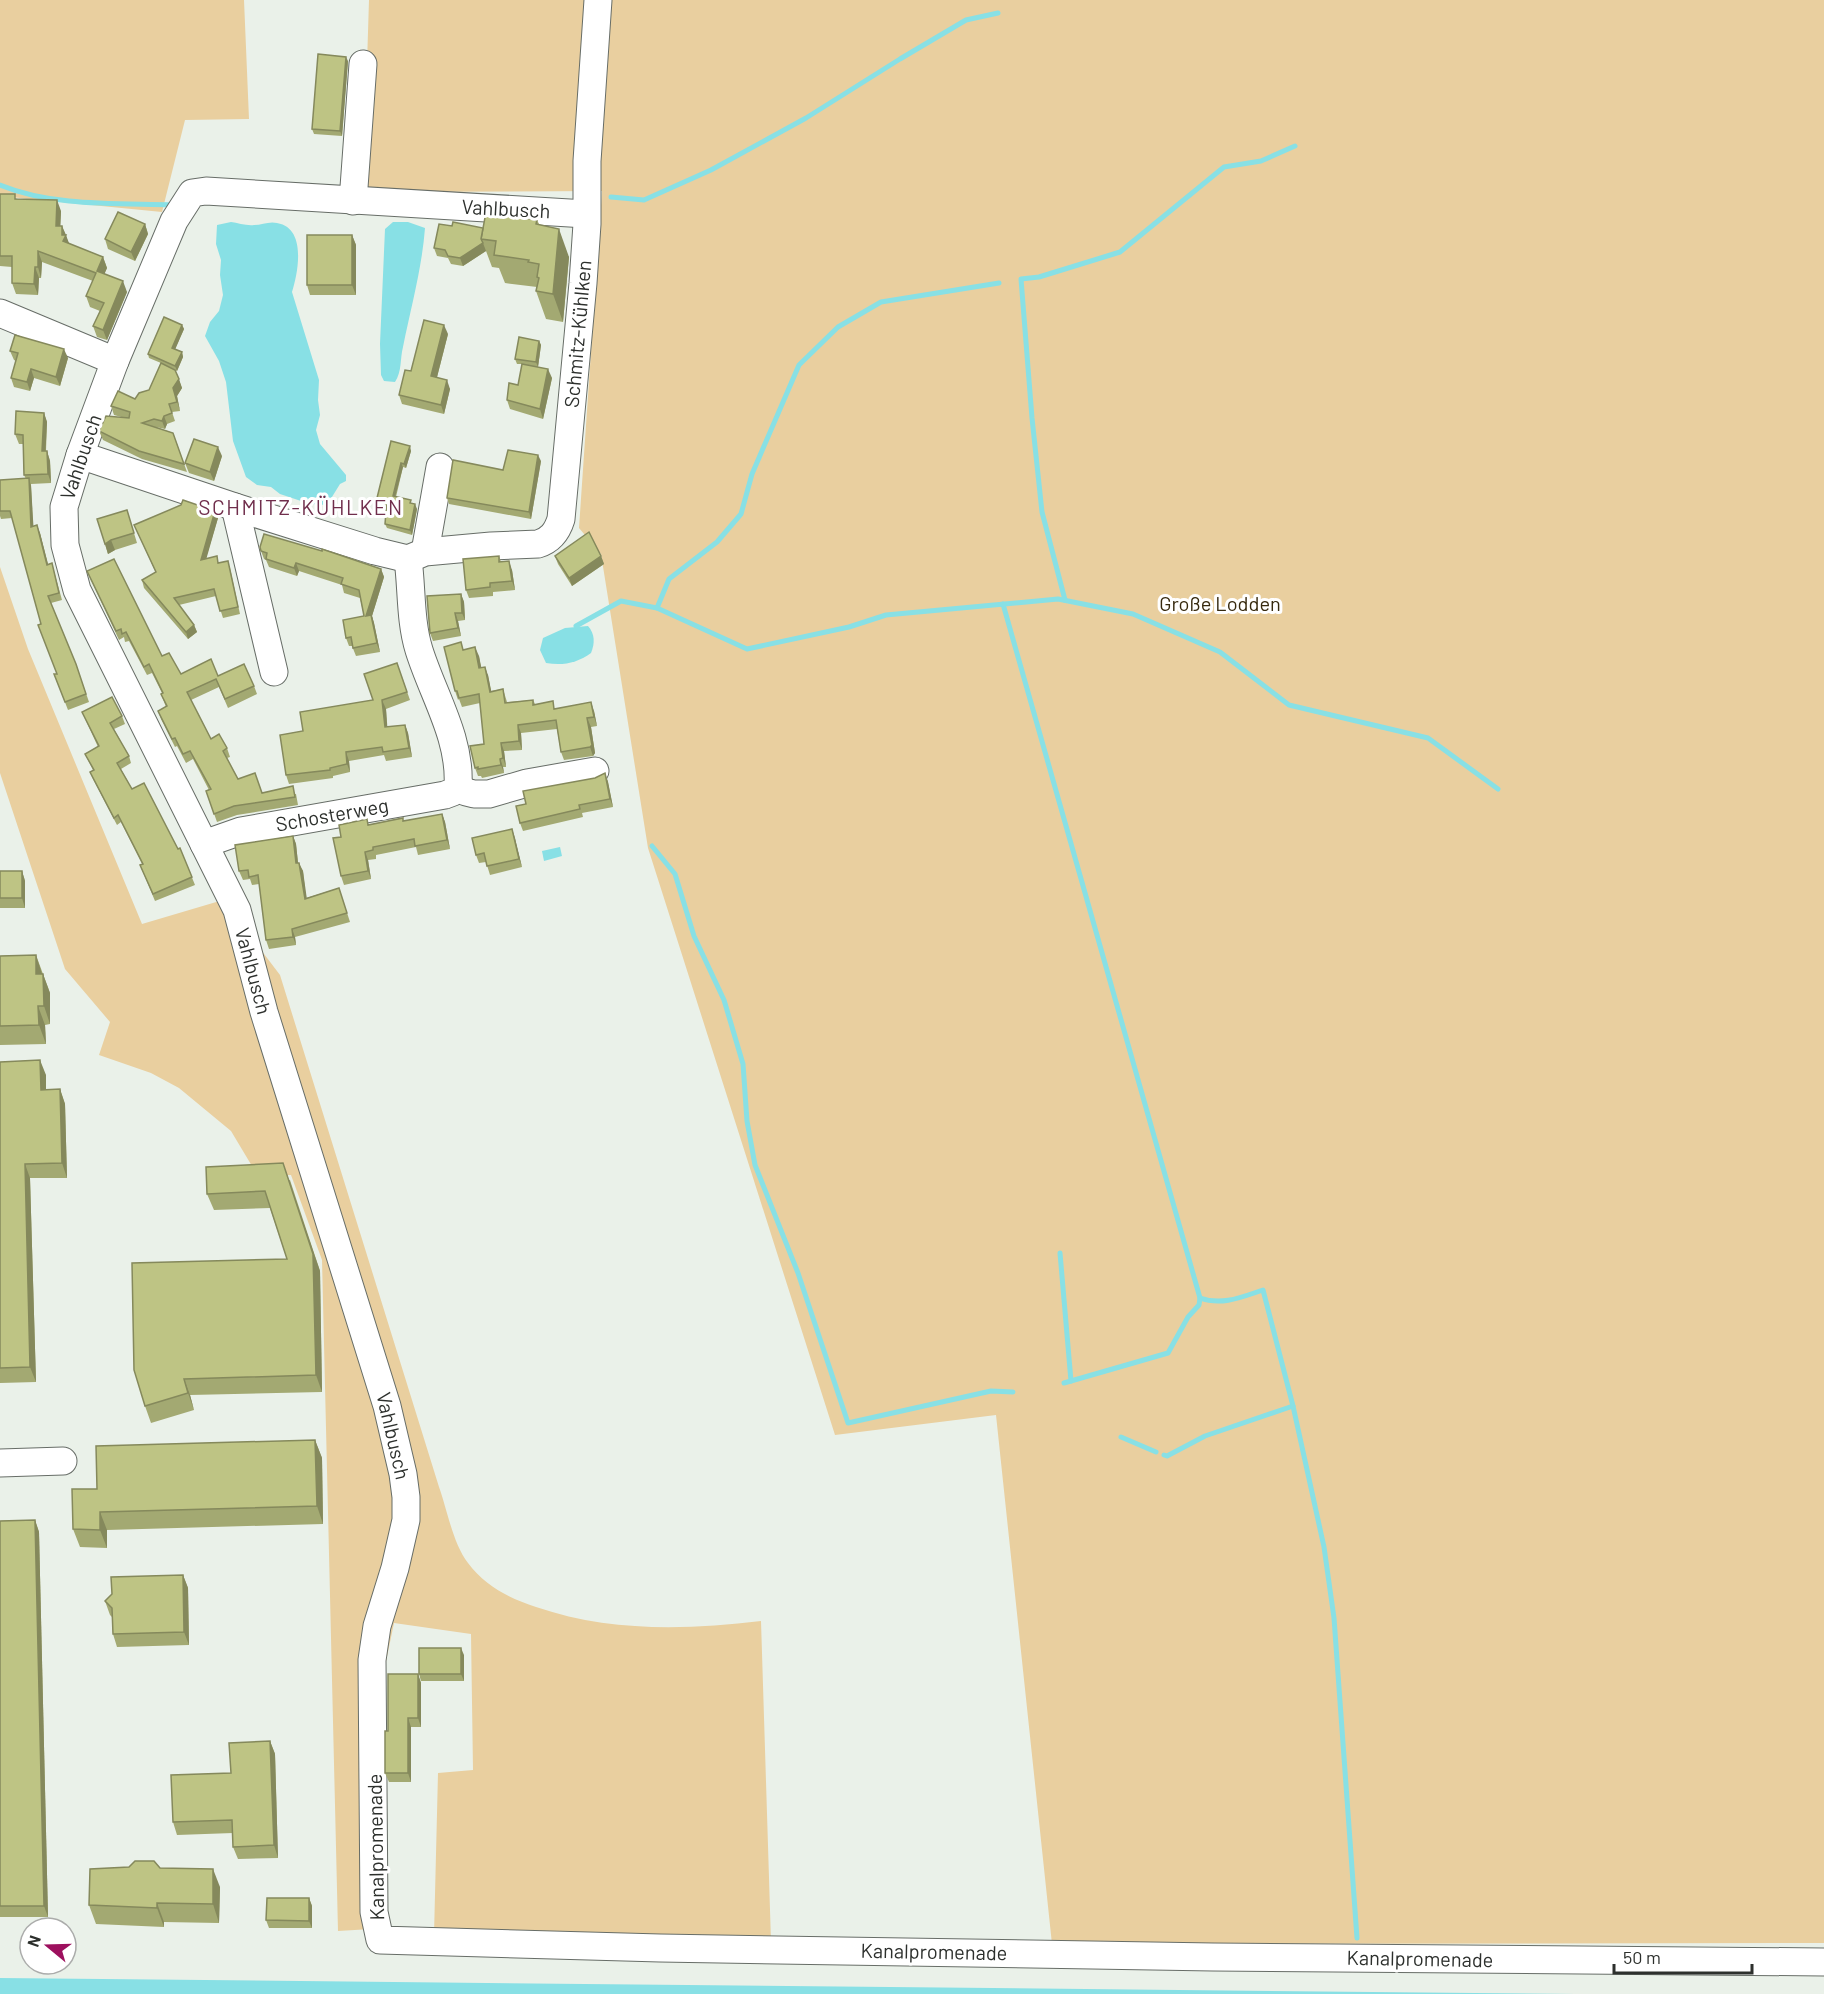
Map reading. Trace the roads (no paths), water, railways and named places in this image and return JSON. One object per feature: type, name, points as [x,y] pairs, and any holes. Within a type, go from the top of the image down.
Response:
[{"type":"street","name":"Schmitz-Kühlken","points":[[80,455],[375,551],[416,556],[491,546],[538,544],[545,542],[557,532],[561,519],[584,283],[587,161],[598,0]]},
{"type":"street","points":[[353,201],[363,64]]},
{"type":"street","name":"Vahlbusch","points":[[384,1606],[406,1520],[403,1474],[387,1406],[261,1002],[237,910],[77,590],[65,545],[63,507],[115,361],[174,221],[192,193],[206,191],[586,214]]},
{"type":"street","points":[[0,313],[115,361]]},
{"type":"street","points":[[440,473],[416,556],[419,649],[447,724],[458,763],[458,786],[466,792],[489,794],[538,781],[596,771]]},
{"type":"street","points":[[235,507],[274,672]]},
{"type":"street","name":"Schosterweg","points":[[204,844],[241,831],[444,795],[453,792],[458,786]]},
{"type":"street","points":[[0,1463],[63,1461]]},
{"type":"street","name":"Kanalpromenade","points":[[384,1606],[377,1626],[372,1660],[374,1912],[380,1940],[660,1948],[1214,1957],[1824,1962]]},
{"type":"water","points":[[231,222],[245,225],[277,223],[287,227],[297,242],[298,263],[292,292],[319,380],[320,415],[316,430],[320,444],[346,475],[346,481],[340,484],[327,505],[310,504],[280,494],[271,487],[257,485],[246,477],[233,441],[226,382],[219,361],[205,336],[210,322],[219,311],[223,295],[220,275],[221,260],[216,244],[217,225]]},
{"type":"water","points":[[393,222],[408,222],[425,228],[419,273],[400,369],[395,382],[384,381],[381,375],[380,344],[385,229]]},
{"type":"water","points":[[588,626],[594,639],[591,653],[570,663],[546,663],[540,650],[543,638],[565,628]]},
{"type":"water","points":[[560,847],[562,856],[544,861],[542,851]]},
{"type":"water","points":[[0,1978],[1576,1994],[0,1994]]},
{"type":"waterway","points":[[611,197],[644,200],[711,170],[806,118],[966,20],[998,13]]},
{"type":"waterway","points":[[1065,600],[1042,512],[1021,279],[1039,277],[1120,252],[1224,167],[1261,161],[1295,146]]},
{"type":"waterway","points":[[0,185],[42,197],[64,200],[108,204],[174,205]]},
{"type":"waterway","points":[[657,608],[669,579],[717,542],[741,514],[752,474],[799,365],[838,327],[881,302],[999,283]]},
{"type":"waterway","points":[[576,626],[621,601],[657,608],[747,649],[849,627],[886,615],[1058,599],[1133,614],[1220,652],[1289,705],[1428,738],[1498,789]]},
{"type":"waterway","points":[[1003,604],[1200,1298]]},
{"type":"waterway","points":[[652,846],[675,874],[694,936],[724,1000],[743,1064],[747,1121],[755,1165],[798,1273],[848,1423],[991,1391],[1013,1392]]},
{"type":"waterway","points":[[1060,1253],[1071,1381]]},
{"type":"waterway","points":[[1064,1383],[1168,1353],[1188,1317],[1199,1305],[1200,1298],[1224,1301],[1263,1290],[1293,1406],[1205,1436],[1167,1456],[1164,1455]]},
{"type":"waterway","points":[[1293,1406],[1324,1547],[1334,1618],[1357,1938]]},
{"type":"waterway","points":[[1121,1437],[1156,1452]]},
{"type":"district","name":"SCHMITZ-KÜHLKEN","points":[[301,508]]},
{"type":"park label","name":"Große Lodden","points":[[1220,604]]}]
